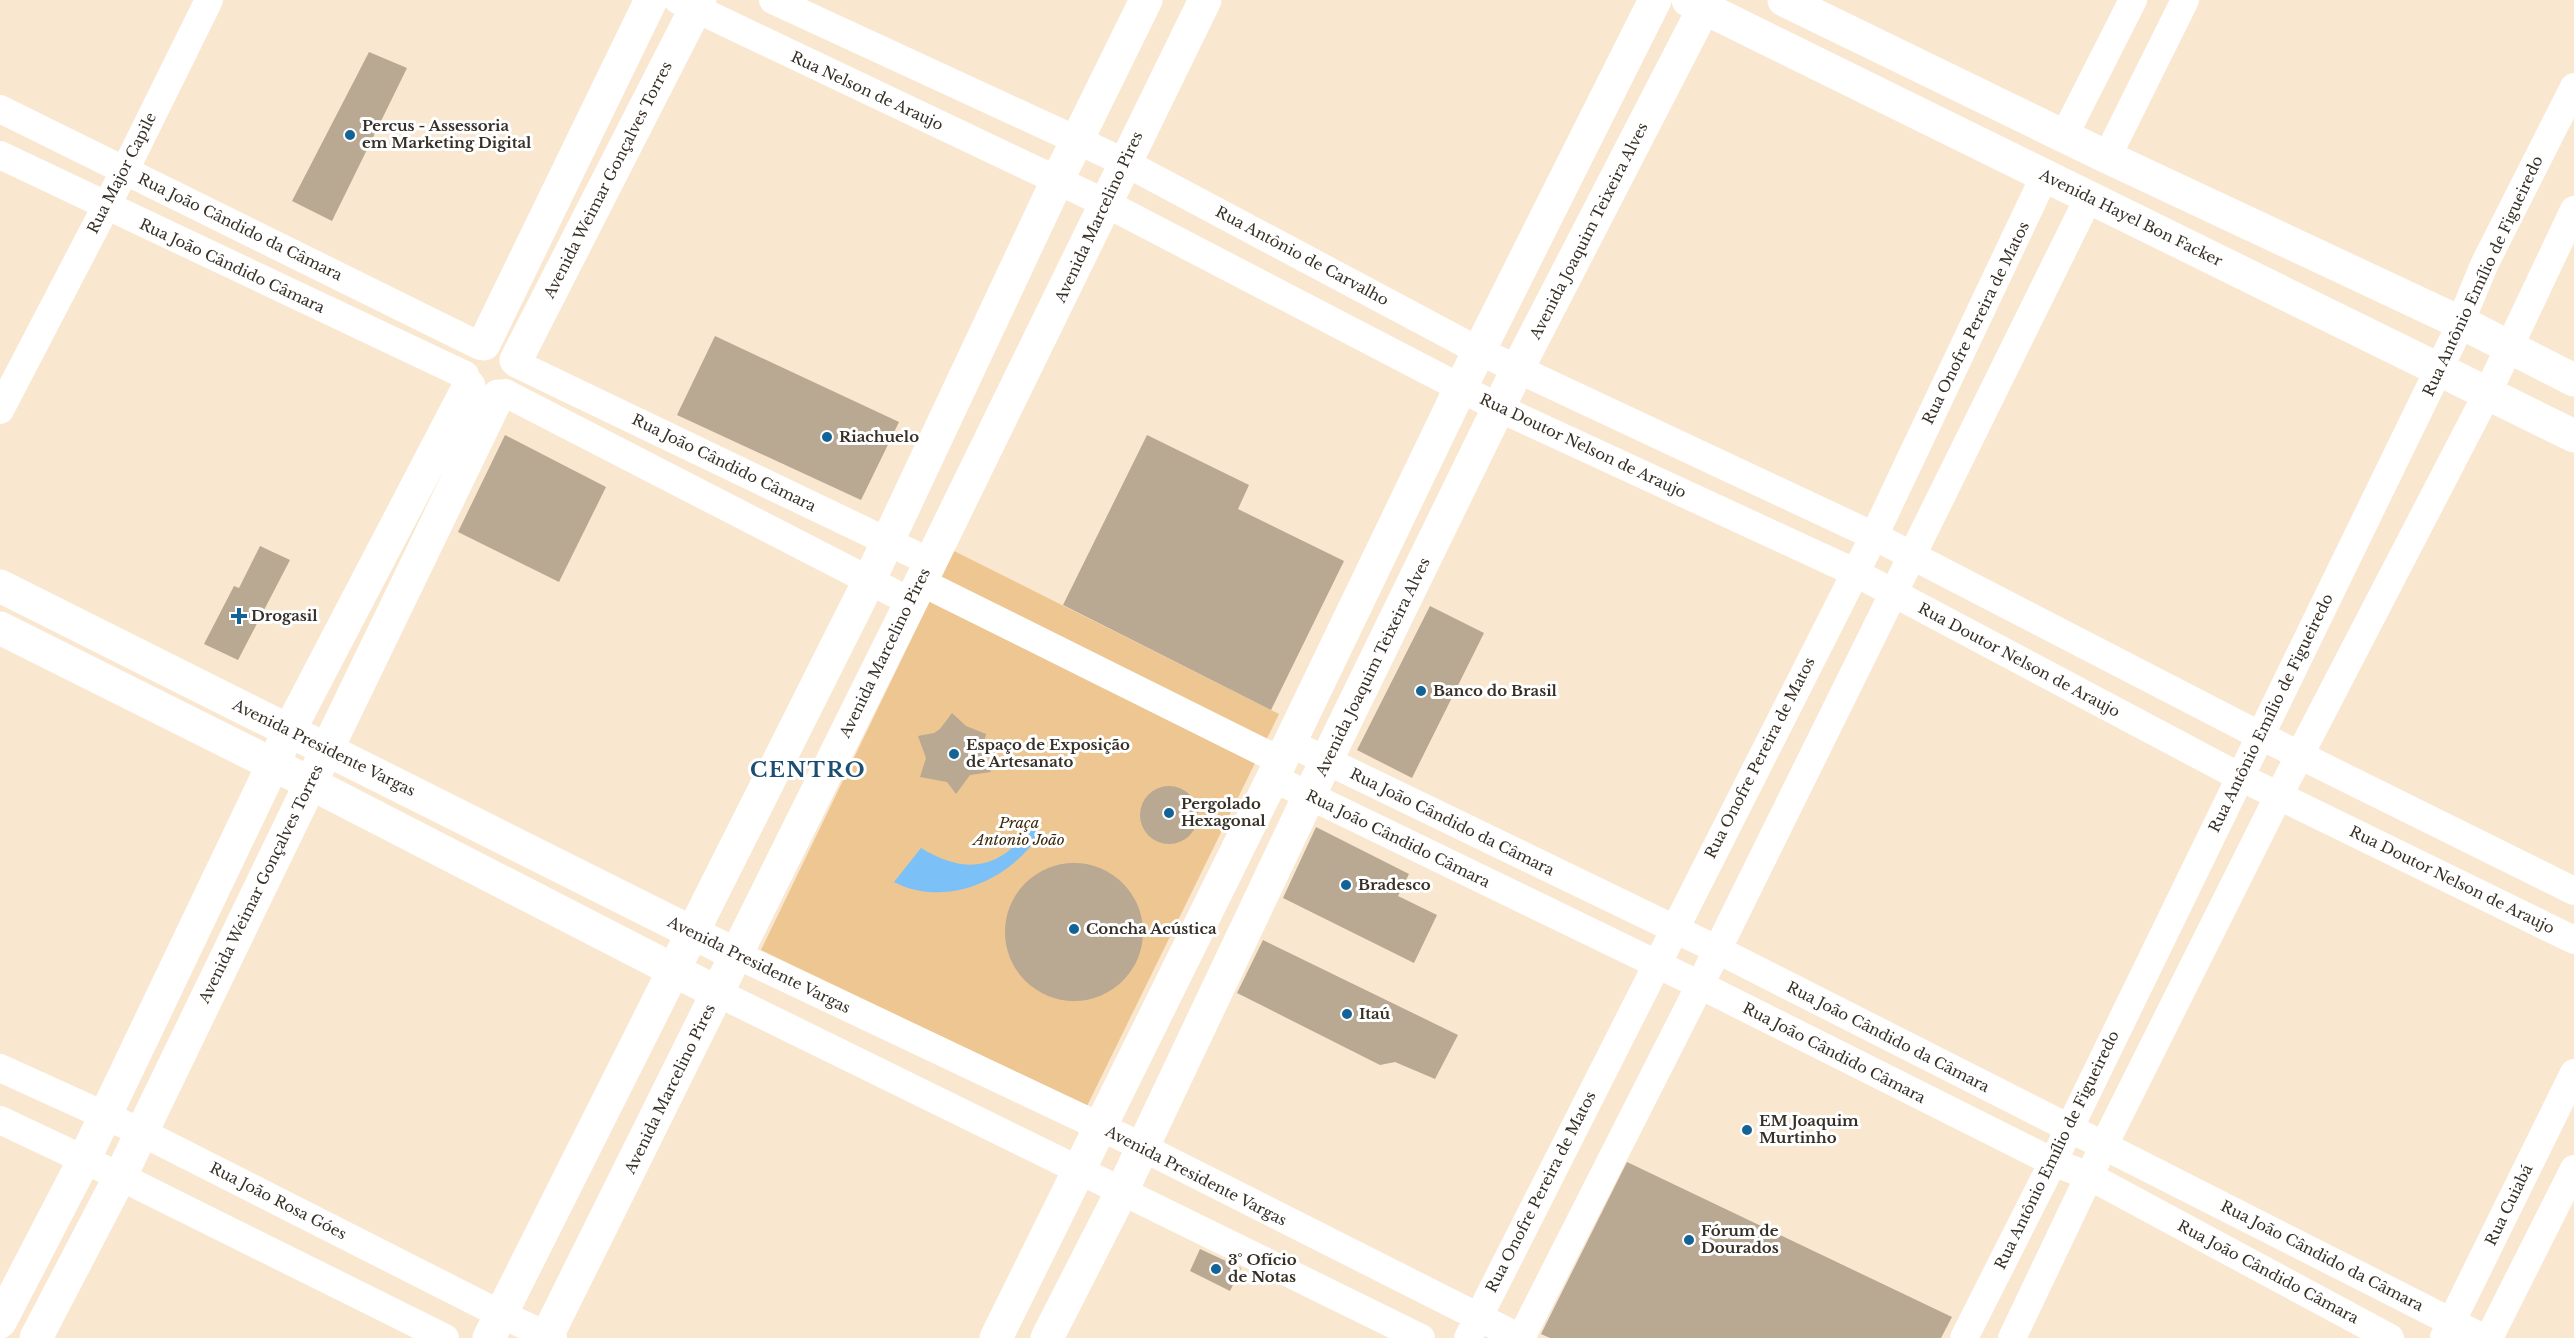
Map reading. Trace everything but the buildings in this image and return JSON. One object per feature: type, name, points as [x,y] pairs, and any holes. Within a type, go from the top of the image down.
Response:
[{"type":"main road","points":[[495,379],[507,348],[500,345],[482,345],[651,0]]},
{"type":"main road","points":[[494,1326],[869,581],[1057,181],[1079,141],[1146,0]]},
{"type":"main road","name":"Avenida Marcelino Pires","points":[[549,1337],[1107,204],[1124,162],[1205,0]]},
{"type":"main road","points":[[996,1338],[1281,760],[1460,389],[1655,0]]},
{"type":"main road","points":[[1784,0],[2107,157],[2509,346],[2574,380]]},
{"type":"main road","name":"Avenida Weimar Gonçalves Torres","points":[[0,1322],[84,1160],[103,1116],[274,766],[289,730],[495,379],[691,3]]},
{"type":"main road","name":"Avenida Hayel Bon Facker","points":[[1700,3],[2438,371],[2574,435]]},
{"type":"main road","name":"Avenida Joaquim Teixeira Alves","points":[[1047,1338],[1122,1191],[1309,796],[1328,762],[1517,370],[1700,3]]},
{"type":"main road","name":"Avenida Weimar Gonçalves Torres","points":[[36,1338],[141,1132],[326,748],[495,379]]},
{"type":"main road","name":"Avenida Presidente Vargas","points":[[0,586],[737,955]]},
{"type":"main road","points":[[0,628],[309,783],[673,972],[718,993]]},
{"type":"main road","points":[[480,872],[500,835]]},
{"type":"street","name":"Rua Major Capile","points":[[0,410],[125,170],[209,0]]},
{"type":"street","points":[[773,0],[1079,141]]},
{"type":"street","points":[[2064,136],[2133,0]]},
{"type":"street","points":[[2107,157],[2185,0]]},
{"type":"street","name":"Rua Nelson de Araujo","points":[[691,3],[1107,204]]},
{"type":"street","name":"Rua Antônio Emílio de Figueiredo","points":[[1964,1338],[2053,1162],[2438,371],[2461,323],[2484,266],[2574,87]]},
{"type":"street","name":"Rua João Cândido da Câmara","points":[[0,109],[482,345]]},
{"type":"street","name":"Rua Antônio de Carvalho","points":[[1079,141],[1124,162],[1479,351]]},
{"type":"street","name":"Rua João Cândido Câmara","points":[[0,155],[106,207],[495,379],[888,541],[921,582],[1281,760],[1309,796],[1700,985],[2053,1162],[2089,1176],[2390,1338]]},
{"type":"street","name":"Rua Onofre Pereira de Matos","points":[[1473,1328],[1874,536],[2044,174]]},
{"type":"street","points":[[1520,1338],[1700,985],[2089,197]]},
{"type":"street","points":[[1107,204],[1460,389]]},
{"type":"street","points":[[2012,1338],[2104,1145],[2279,795],[2487,394],[2574,210]]},
{"type":"street","points":[[1479,351],[1874,536],[2259,735],[2574,891]]},
{"type":"street","name":"Rua João Cândido Câmara","points":[[495,379],[869,581],[921,582]]},
{"type":"street","name":"Rua Doutor Nelson de Araujo","points":[[1460,389],[1854,572],[2240,777],[2574,940]]},
{"type":"street","name":"Rua João Cândido da Câmara","points":[[1281,760],[1328,762],[1716,949],[2068,1129],[2104,1145],[2447,1330],[2483,1338]]},
{"type":"street","name":"Avenida Presidente Vargas","points":[[737,955],[1141,1147],[1473,1328],[1520,1338]]},
{"type":"street","points":[[718,993],[1421,1338]]},
{"type":"street","name":"Rua João Rosa Góes","points":[[0,1068],[141,1132],[494,1326],[549,1337]]},
{"type":"street","name":"Rua Cuiabá","points":[[2447,1330],[2574,1073]]},
{"type":"street","points":[[0,1120],[119,1176],[445,1338]]},
{"type":"street","points":[[2489,1338],[2574,1169]]},
{"type":"green space","name":"Praça Antonio João","points":[[954,551],[1279,714],[1087,1106],[761,950]]},
{"type":"water","points":[[1030,828],[1040,833],[1028,850],[995,876],[976,885],[955,891],[935,892],[914,890],[894,882],[921,848],[937,857],[953,862],[967,865],[981,864],[1006,853]]},
{"type":"place","name":"Percus - Assessoria em Marketing Digital","points":[[350,135]]},
{"type":"place","name":"Riachuelo","points":[[827,437]]},
{"type":"place","name":"Drogasil","points":[[239,616]]},
{"type":"place","name":"Banco do Brasil","points":[[1421,691]]},
{"type":"place","name":"Espaço de Exposição de Artesanato","points":[[954,754]]},
{"type":"place","name":"Pergolado Hexagonal","points":[[1169,813]]},
{"type":"place","name":"Bradesco","points":[[1346,885]]},
{"type":"place","name":"Concha Acústica","points":[[1074,929]]},
{"type":"place","name":"Itaú","points":[[1347,1014]]},
{"type":"place","name":"EM Joaquim Murtinho","points":[[1747,1130]]},
{"type":"place","name":"Fórum de Dourados","points":[[1689,1240]]},
{"type":"place","name":"3° Ofício de Notas","points":[[1216,1269]]},
{"type":"district","name":"CENTRO","points":[[808,770]]}]
